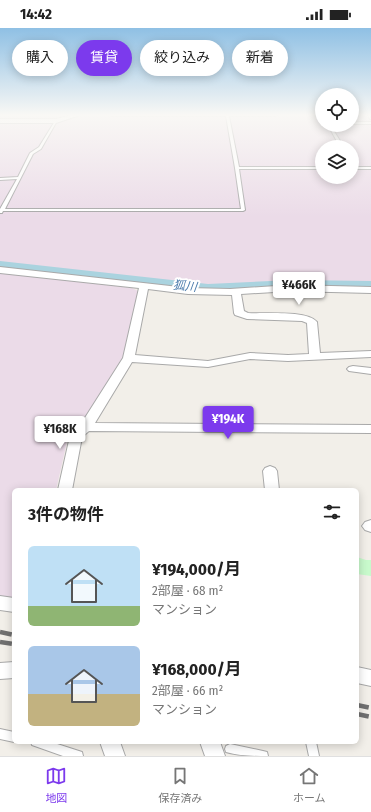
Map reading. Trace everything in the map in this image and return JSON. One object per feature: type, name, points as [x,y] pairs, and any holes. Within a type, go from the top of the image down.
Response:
[{"type":"street","points":[[0,270],[188,291],[236,291],[291,288],[371,290]]},
{"type":"street","points":[[65,488],[76,436],[86,427],[129,358],[144,286]]},
{"type":"street","points":[[236,291],[239,313],[247,316],[304,318],[312,322],[315,356]]},
{"type":"street","points":[[129,358],[208,364],[250,356],[371,354]]},
{"type":"street","points":[[353,369],[371,371]]},
{"type":"street","points":[[86,427],[371,429]]},
{"type":"street","points":[[270,471],[272,488]]},
{"type":"street","points":[[0,603],[12,605]]},
{"type":"street","points":[[0,671],[12,670]]},
{"type":"street","points":[[359,675],[371,678]]},
{"type":"street","points":[[111,744],[115,756]]},
{"type":"street","points":[[212,744],[223,753]]},
{"type":"lane","points":[[38,149],[32,153],[1,212],[243,210],[233,149]]},
{"type":"lane","points":[[237,168],[315,168]]},
{"type":"lane","points":[[359,168],[371,168]]},
{"type":"lane","points":[[0,179],[19,178]]},
{"type":"lane","points":[[0,734],[12,736]]},
{"type":"lane","points":[[42,744],[78,756]]},
{"type":"lane","points":[[312,744],[314,756]]},
{"type":"lane","points":[[223,753],[263,756]]},
{"type":"shaded area","points":[[0,149],[315,149],[315,184],[359,184],[359,149],[371,149],[371,283],[284,283],[206,286],[0,265]]},
{"type":"shaded area","points":[[0,273],[132,288],[138,291],[122,361],[87,417],[69,433],[56,488],[12,488],[12,601],[0,599]]},
{"type":"green space","points":[[359,558],[371,560],[371,576],[359,574]]},
{"type":"waterway","name":"狐川","points":[[0,266],[208,289],[293,285],[371,286]]},
{"type":"railway","points":[[0,632],[12,635]]},
{"type":"railway","points":[[0,642],[12,644]]},
{"type":"railway","points":[[359,705],[371,708]]},
{"type":"railway","points":[[359,714],[371,717]]}]
